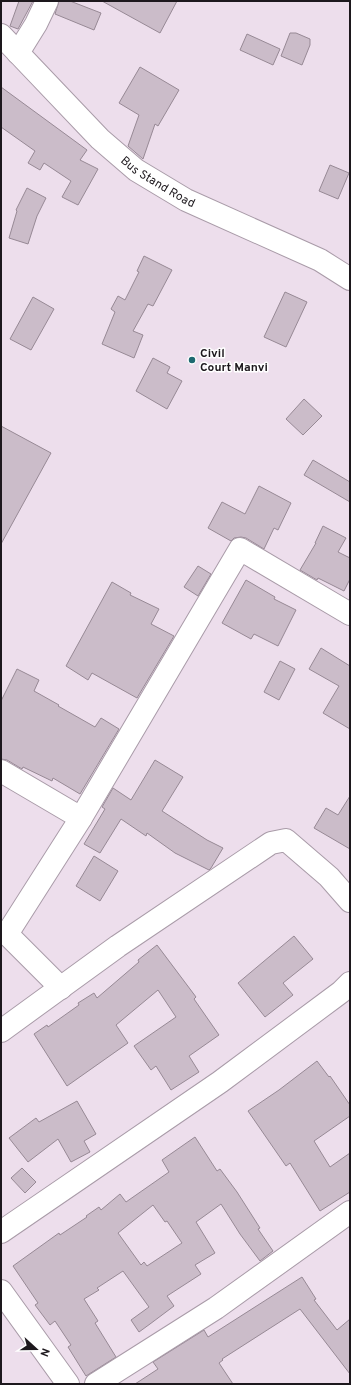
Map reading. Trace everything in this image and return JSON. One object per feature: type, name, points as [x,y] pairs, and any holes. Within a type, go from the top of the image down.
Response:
[{"type":"street","points":[[18,53],[36,24],[47,1]]},
{"type":"street","name":"Bus Stand Road","points":[[1,35],[100,138],[136,170],[186,200],[320,260],[350,279]]},
{"type":"street","points":[[61,988],[4,933],[81,818],[240,549],[350,614]]},
{"type":"street","points":[[1,771],[81,818]]},
{"type":"street","points":[[1,1031],[118,946],[271,843],[286,840],[329,877],[350,901]]},
{"type":"street","points":[[1,1232],[220,1082],[334,997],[350,983]]},
{"type":"street","points":[[96,1384],[216,1308],[350,1212]]},
{"type":"street","points":[[1,1291],[68,1384]]},
{"type":"building","points":[[19,1],[33,1],[18,29],[10,26]]},
{"type":"building","points":[[59,1],[70,1],[101,13],[94,30],[55,14]]},
{"type":"building","points":[[102,1],[177,1],[160,33]]},
{"type":"building","points":[[290,33],[296,33],[310,39],[310,45],[302,65],[281,56]]},
{"type":"building","points":[[247,34],[280,49],[273,65],[240,50]]},
{"type":"building","points":[[140,67],[179,90],[158,126],[155,124],[143,159],[128,146],[139,115],[119,103]]},
{"type":"building","points":[[1,87],[87,150],[80,160],[98,169],[78,205],[62,197],[71,181],[44,163],[40,170],[28,163],[35,151],[1,127]]},
{"type":"building","points":[[330,165],[349,173],[338,199],[319,191]]},
{"type":"building","points":[[27,188],[46,198],[37,216],[28,244],[9,238],[17,211],[16,210]]},
{"type":"building","points":[[144,256],[172,270],[153,306],[148,304],[133,331],[143,335],[134,358],[102,344],[115,312],[111,309],[118,296],[125,300],[139,272],[137,271]]},
{"type":"building","points":[[285,292],[307,302],[286,347],[264,337]]},
{"type":"building","points":[[33,297],[54,309],[31,350],[10,339]]},
{"type":"building","points":[[153,358],[170,367],[167,373],[182,381],[167,409],[136,391]]},
{"type":"building","points":[[304,399],[322,416],[303,435],[286,419]]},
{"type":"building","points":[[1,426],[51,453],[1,544]]},
{"type":"building","points":[[313,460],[350,482],[350,502],[304,475]]},
{"type":"building","points":[[259,486],[291,503],[278,530],[274,528],[264,549],[246,538],[234,538],[231,541],[208,528],[222,502],[245,514]]},
{"type":"building","points":[[323,526],[346,538],[338,552],[350,558],[350,579],[344,591],[318,578],[317,580],[300,570],[316,543]]},
{"type":"building","points":[[198,566],[211,574],[198,596],[184,587]]},
{"type":"building","points":[[246,580],[275,597],[274,599],[296,610],[278,646],[254,634],[251,639],[222,623]]},
{"type":"building","points":[[112,582],[131,593],[130,595],[159,609],[151,624],[174,636],[137,698],[92,673],[88,680],[66,666]]},
{"type":"building","points":[[321,648],[350,666],[350,729],[323,713],[339,686],[309,669]]},
{"type":"building","points":[[280,661],[295,669],[279,700],[264,692]]},
{"type":"building","points":[[17,669],[39,680],[34,691],[59,705],[58,706],[95,727],[101,718],[119,729],[80,794],[53,778],[52,781],[23,767],[22,769],[7,760],[1,759],[1,701]]},
{"type":"building","points":[[155,760],[183,777],[162,811],[207,840],[223,848],[209,870],[175,853],[147,833],[146,836],[121,819],[100,853],[84,844],[105,809],[102,807],[113,788],[131,800]]},
{"type":"building","points":[[350,796],[350,849],[314,828],[326,808],[338,815]]},
{"type":"building","points":[[94,856],[118,871],[100,901],[76,886]]},
{"type":"building","points":[[294,936],[313,959],[283,983],[293,995],[265,1017],[238,983]]},
{"type":"building","points":[[157,945],[196,997],[194,999],[219,1035],[189,1056],[199,1072],[171,1090],[156,1066],[151,1070],[134,1046],[176,1017],[158,990],[116,1025],[128,1043],[67,1086],[34,1034],[47,1025],[48,1027],[79,1005],[78,1003],[94,993],[97,998],[139,962],[138,960]]},
{"type":"building","points":[[317,1061],[329,1077],[330,1076],[350,1105],[350,1116],[314,1141],[330,1167],[350,1153],[350,1192],[320,1211],[290,1163],[286,1166],[248,1111]]},
{"type":"building","points":[[77,1101],[96,1134],[84,1141],[90,1152],[71,1162],[58,1139],[28,1162],[9,1138],[36,1118],[39,1122]]},
{"type":"building","points":[[195,1137],[217,1171],[220,1169],[237,1192],[260,1228],[258,1229],[273,1251],[260,1261],[240,1234],[221,1204],[196,1222],[215,1253],[195,1265],[201,1274],[167,1296],[174,1306],[139,1332],[131,1320],[149,1307],[123,1271],[97,1288],[99,1290],[84,1299],[98,1321],[95,1323],[116,1357],[86,1376],[68,1347],[71,1345],[55,1321],[50,1325],[35,1305],[38,1303],[13,1266],[59,1233],[60,1235],[87,1217],[86,1216],[99,1207],[101,1210],[120,1194],[126,1202],[169,1172],[162,1160]],"holes":[[[153,1205],[165,1222],[167,1221],[182,1243],[147,1266],[144,1262],[141,1265],[118,1233]]]},
{"type":"building","points":[[22,1168],[36,1182],[25,1193],[11,1178]]},
{"type":"building","points":[[302,1277],[316,1299],[314,1300],[337,1330],[350,1319],[350,1374],[300,1309],[222,1359],[223,1360],[219,1363],[233,1384],[135,1384],[158,1369],[153,1362],[204,1330],[208,1337]]},
{"type":"place","name":"Civil Court Manvi","points":[[192,360]]}]
